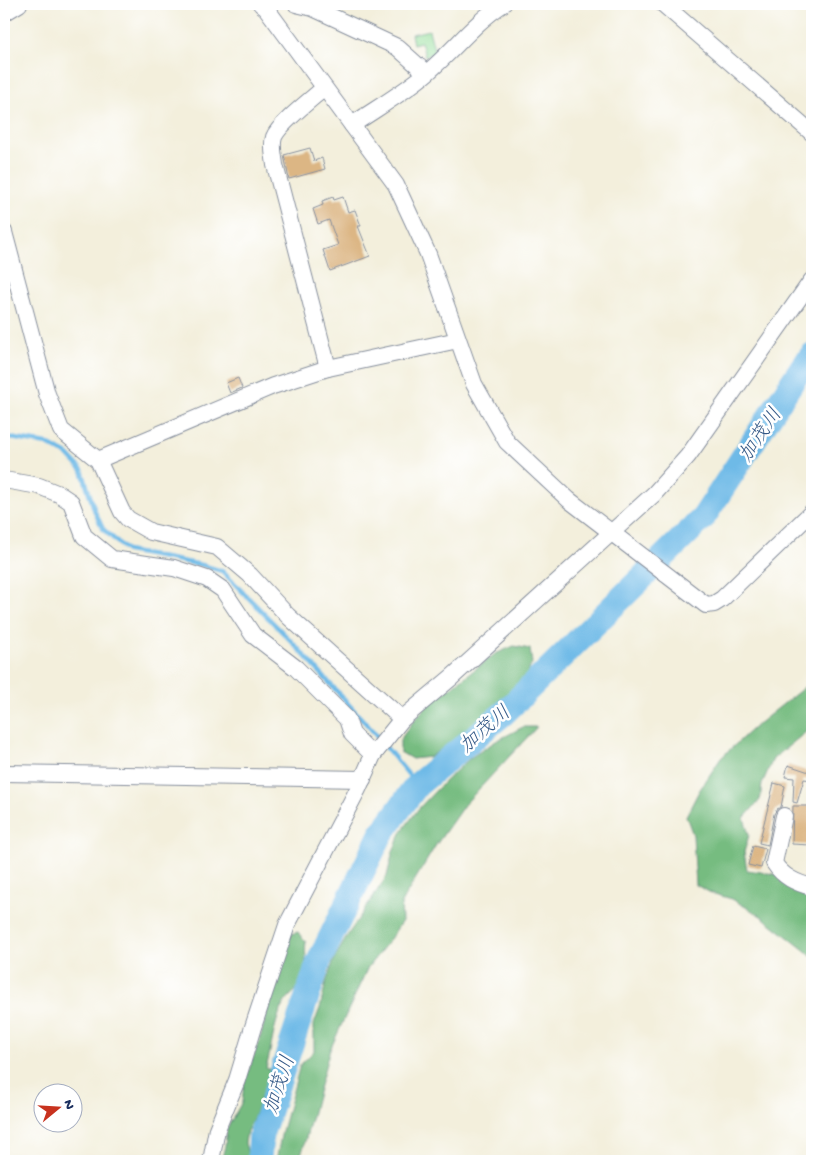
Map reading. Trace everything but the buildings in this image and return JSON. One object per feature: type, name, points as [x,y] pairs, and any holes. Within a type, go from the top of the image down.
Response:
[{"type":"street","points":[[4,13],[18,4]]},
{"type":"street","points":[[296,4],[313,8],[397,47],[426,74]]},
{"type":"street","points":[[352,125],[426,74],[487,14],[503,4]]},
{"type":"street","points":[[663,4],[812,133]]},
{"type":"street","points":[[267,5],[324,88],[396,185],[428,254],[474,384],[507,442],[569,500],[706,605],[714,604],[722,599],[812,512]]},
{"type":"street","points":[[324,88],[281,126],[274,136],[273,146],[275,165],[328,368]]},
{"type":"street","points":[[4,232],[47,394],[61,430],[98,460],[122,512],[128,519],[151,532],[218,547],[250,575],[288,616],[402,719]]},
{"type":"street","points":[[211,1161],[217,1129],[238,1080],[253,1027],[287,926],[376,752],[402,719],[452,677],[654,494],[688,456],[812,280]]},
{"type":"street","points":[[98,460],[273,386],[328,368],[458,340]]},
{"type":"street","points":[[4,480],[19,481],[39,486],[59,494],[71,502],[84,536],[112,559],[174,568],[207,579],[223,590],[252,636],[296,668],[347,719],[352,734],[376,752]]},
{"type":"street","points":[[4,772],[363,780]]},
{"type":"street","points":[[784,816],[774,863],[779,870],[796,883],[812,887]]},
{"type":"green space","points":[[429,30],[435,53],[425,56],[421,42],[413,44],[411,34]]},
{"type":"green space","points":[[514,646],[530,649],[532,663],[523,683],[502,704],[430,757],[412,759],[400,752],[400,740],[414,720],[428,705],[495,654]]},
{"type":"green space","points":[[812,681],[812,727],[773,759],[762,784],[760,800],[744,818],[749,835],[744,852],[747,870],[781,875],[802,896],[812,901],[812,956],[761,916],[732,899],[711,893],[696,885],[693,835],[686,816],[699,791],[721,758],[752,729]]},
{"type":"green space","points":[[523,727],[537,727],[464,805],[436,845],[401,903],[402,921],[368,967],[329,1052],[303,1149],[298,1161],[276,1161],[300,1065],[314,1051],[314,1024],[335,957],[387,876],[393,851],[402,831],[419,808],[470,758],[496,741]]},
{"type":"green space","points":[[298,932],[306,942],[305,977],[301,985],[284,1003],[279,1014],[266,1068],[274,1072],[247,1131],[245,1143],[250,1161],[221,1161],[227,1128],[242,1102],[244,1084],[261,1035],[291,934]]},
{"type":"waterway","name":"加茂川","points":[[259,1161],[261,1135],[319,961],[381,834],[417,785],[504,713],[703,518],[800,370],[812,355]]},
{"type":"waterway","points":[[4,437],[47,444],[68,455],[82,470],[95,512],[103,529],[127,551],[202,565],[222,571],[295,645],[371,729],[417,785]]}]
